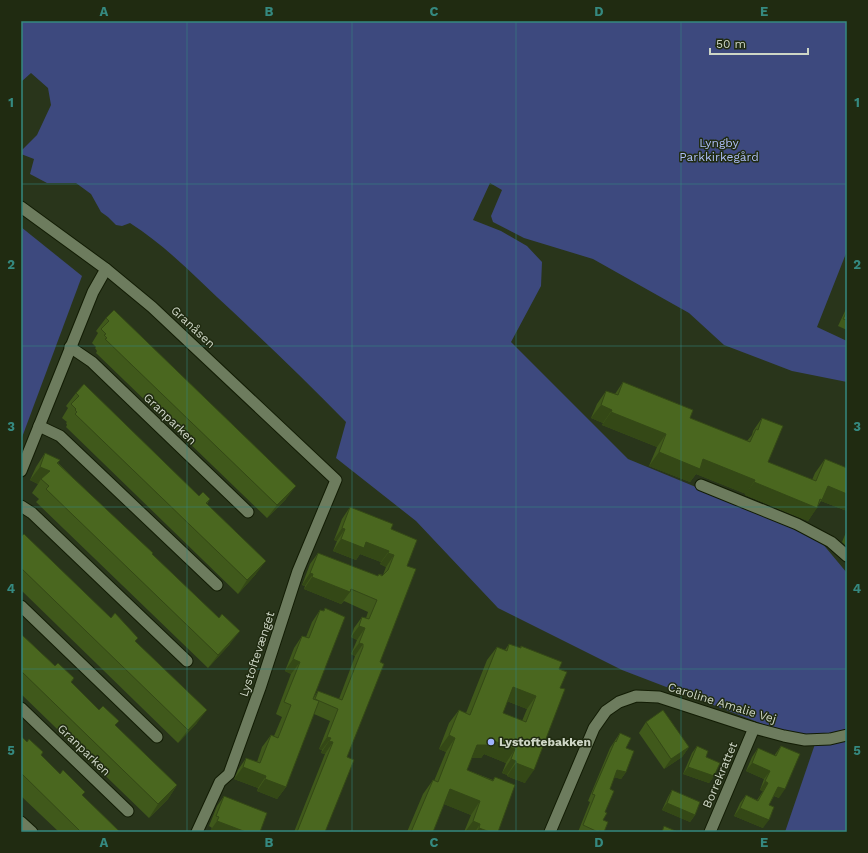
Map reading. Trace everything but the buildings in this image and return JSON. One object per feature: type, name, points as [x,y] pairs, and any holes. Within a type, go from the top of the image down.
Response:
[{"type":"street","name":"Granåsen","points":[[21,207],[106,269],[152,307],[336,480]]},
{"type":"street","points":[[21,471],[93,292],[106,269]]},
{"type":"street","name":"Granparken","points":[[70,347],[92,362],[248,512]]},
{"type":"street","points":[[39,426],[60,436],[217,585]]},
{"type":"street","name":"Lystoftevænget","points":[[197,832],[220,782],[229,774],[260,688],[298,571],[336,480]]},
{"type":"street","points":[[701,485],[797,524],[831,542],[847,556]]},
{"type":"street","points":[[21,506],[32,513],[187,661]]},
{"type":"street","points":[[21,606],[157,737]]},
{"type":"street","name":"Caroline Amalie Vej","points":[[550,832],[594,728],[606,711],[619,702],[636,696],[659,697],[754,728],[805,740],[830,739],[847,735]]},
{"type":"street","name":"Granparken","points":[[21,708],[128,811]]},
{"type":"street","name":"Borrekrattet","points":[[710,832],[754,728]]},
{"type":"street","points":[[21,822],[32,832]]},
{"type":"green space","name":"Lyngby Parkkirkegård","points":[[21,21],[847,21],[847,251],[817,327],[847,341],[847,382],[792,371],[724,345],[689,313],[593,259],[524,238],[493,222],[491,216],[502,190],[490,183],[473,220],[501,231],[527,246],[542,262],[541,286],[511,342],[628,459],[817,537],[847,573],[847,832],[785,832],[815,744],[622,670],[498,608],[416,521],[336,458],[346,422],[182,264],[130,223],[122,226],[116,225],[101,212],[91,194],[76,183],[47,183],[30,174],[34,159],[21,154],[21,151],[37,135],[51,105],[48,88],[31,73],[21,82]]},
{"type":"green space","points":[[21,227],[82,276],[21,440]]},
{"type":"place","name":"Lystoftebakken","points":[[491,742]]}]
